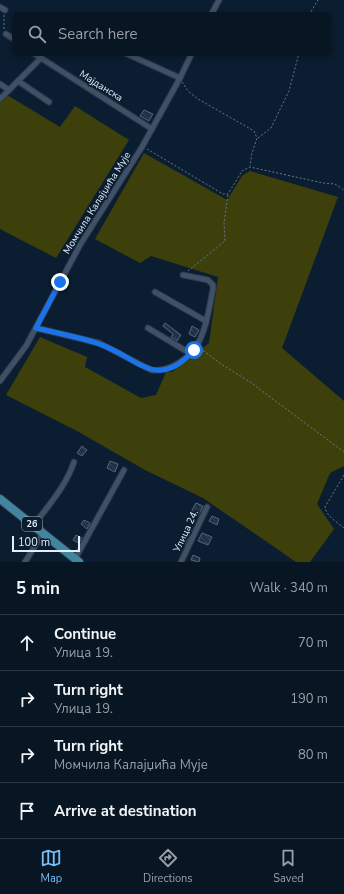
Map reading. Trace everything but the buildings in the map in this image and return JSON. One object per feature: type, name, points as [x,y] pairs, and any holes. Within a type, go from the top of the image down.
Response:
[{"type":"main road","name":"26","points":[[0,499],[77,561]]},
{"type":"street","points":[[213,12],[219,0]]},
{"type":"street","points":[[6,34],[12,38]]},
{"type":"street","name":"Мајданска","points":[[38,56],[152,129]]},
{"type":"street","points":[[132,56],[180,78]]},
{"type":"street","name":"Момчила Калајџића Мује","points":[[0,381],[26,346],[80,245],[142,147],[180,78],[190,56]]},
{"type":"street","points":[[0,99],[41,58]]},
{"type":"street","points":[[18,81],[50,102]]},
{"type":"street","points":[[0,84],[9,90]]},
{"type":"street","points":[[36,328],[99,343],[146,368],[162,370],[172,367],[191,354],[196,345],[206,321],[214,285],[208,280],[183,275]]},
{"type":"street","points":[[155,292],[206,321]]},
{"type":"street","points":[[148,328],[191,354]]},
{"type":"street","points":[[34,526],[65,482],[71,472],[74,462]]},
{"type":"street","points":[[77,561],[124,470]]},
{"type":"street","name":"Улица 24.","points":[[182,562],[207,507]]},
{"type":"street","points":[[24,562],[43,533]]},
{"type":"path","points":[[311,12],[318,0]]},
{"type":"path","points":[[2,9],[3,28],[6,34]]},
{"type":"path","points":[[250,167],[252,152],[258,138],[271,128],[289,91],[299,56]]},
{"type":"path","points":[[180,78],[188,92],[212,108],[254,132],[258,138]]},
{"type":"path","points":[[142,147],[223,194],[228,194]]},
{"type":"path","points":[[183,275],[225,241],[224,223],[228,194],[242,171],[250,167],[322,183],[335,184],[344,190]]},
{"type":"path","points":[[196,345],[221,364],[250,382],[344,452]]},
{"type":"path","points":[[344,475],[325,506],[326,511],[331,517],[344,528]]},
{"type":"shaded area","points":[[7,95],[60,127],[75,106],[129,140],[56,258],[0,229],[0,102]]},
{"type":"shaded area","points":[[144,153],[227,200],[242,176],[250,171],[338,197],[282,348],[344,401],[344,466],[330,473],[317,504],[334,529],[310,562],[296,562],[203,498],[145,470],[77,431],[6,395],[40,337],[87,357],[85,367],[141,398],[156,395],[166,372],[172,372],[209,343],[218,277],[151,256],[140,263],[95,239]]},
{"type":"route","points":[[60,282],[36,328],[99,343],[151,370],[168,369],[191,354],[194,350]]}]
